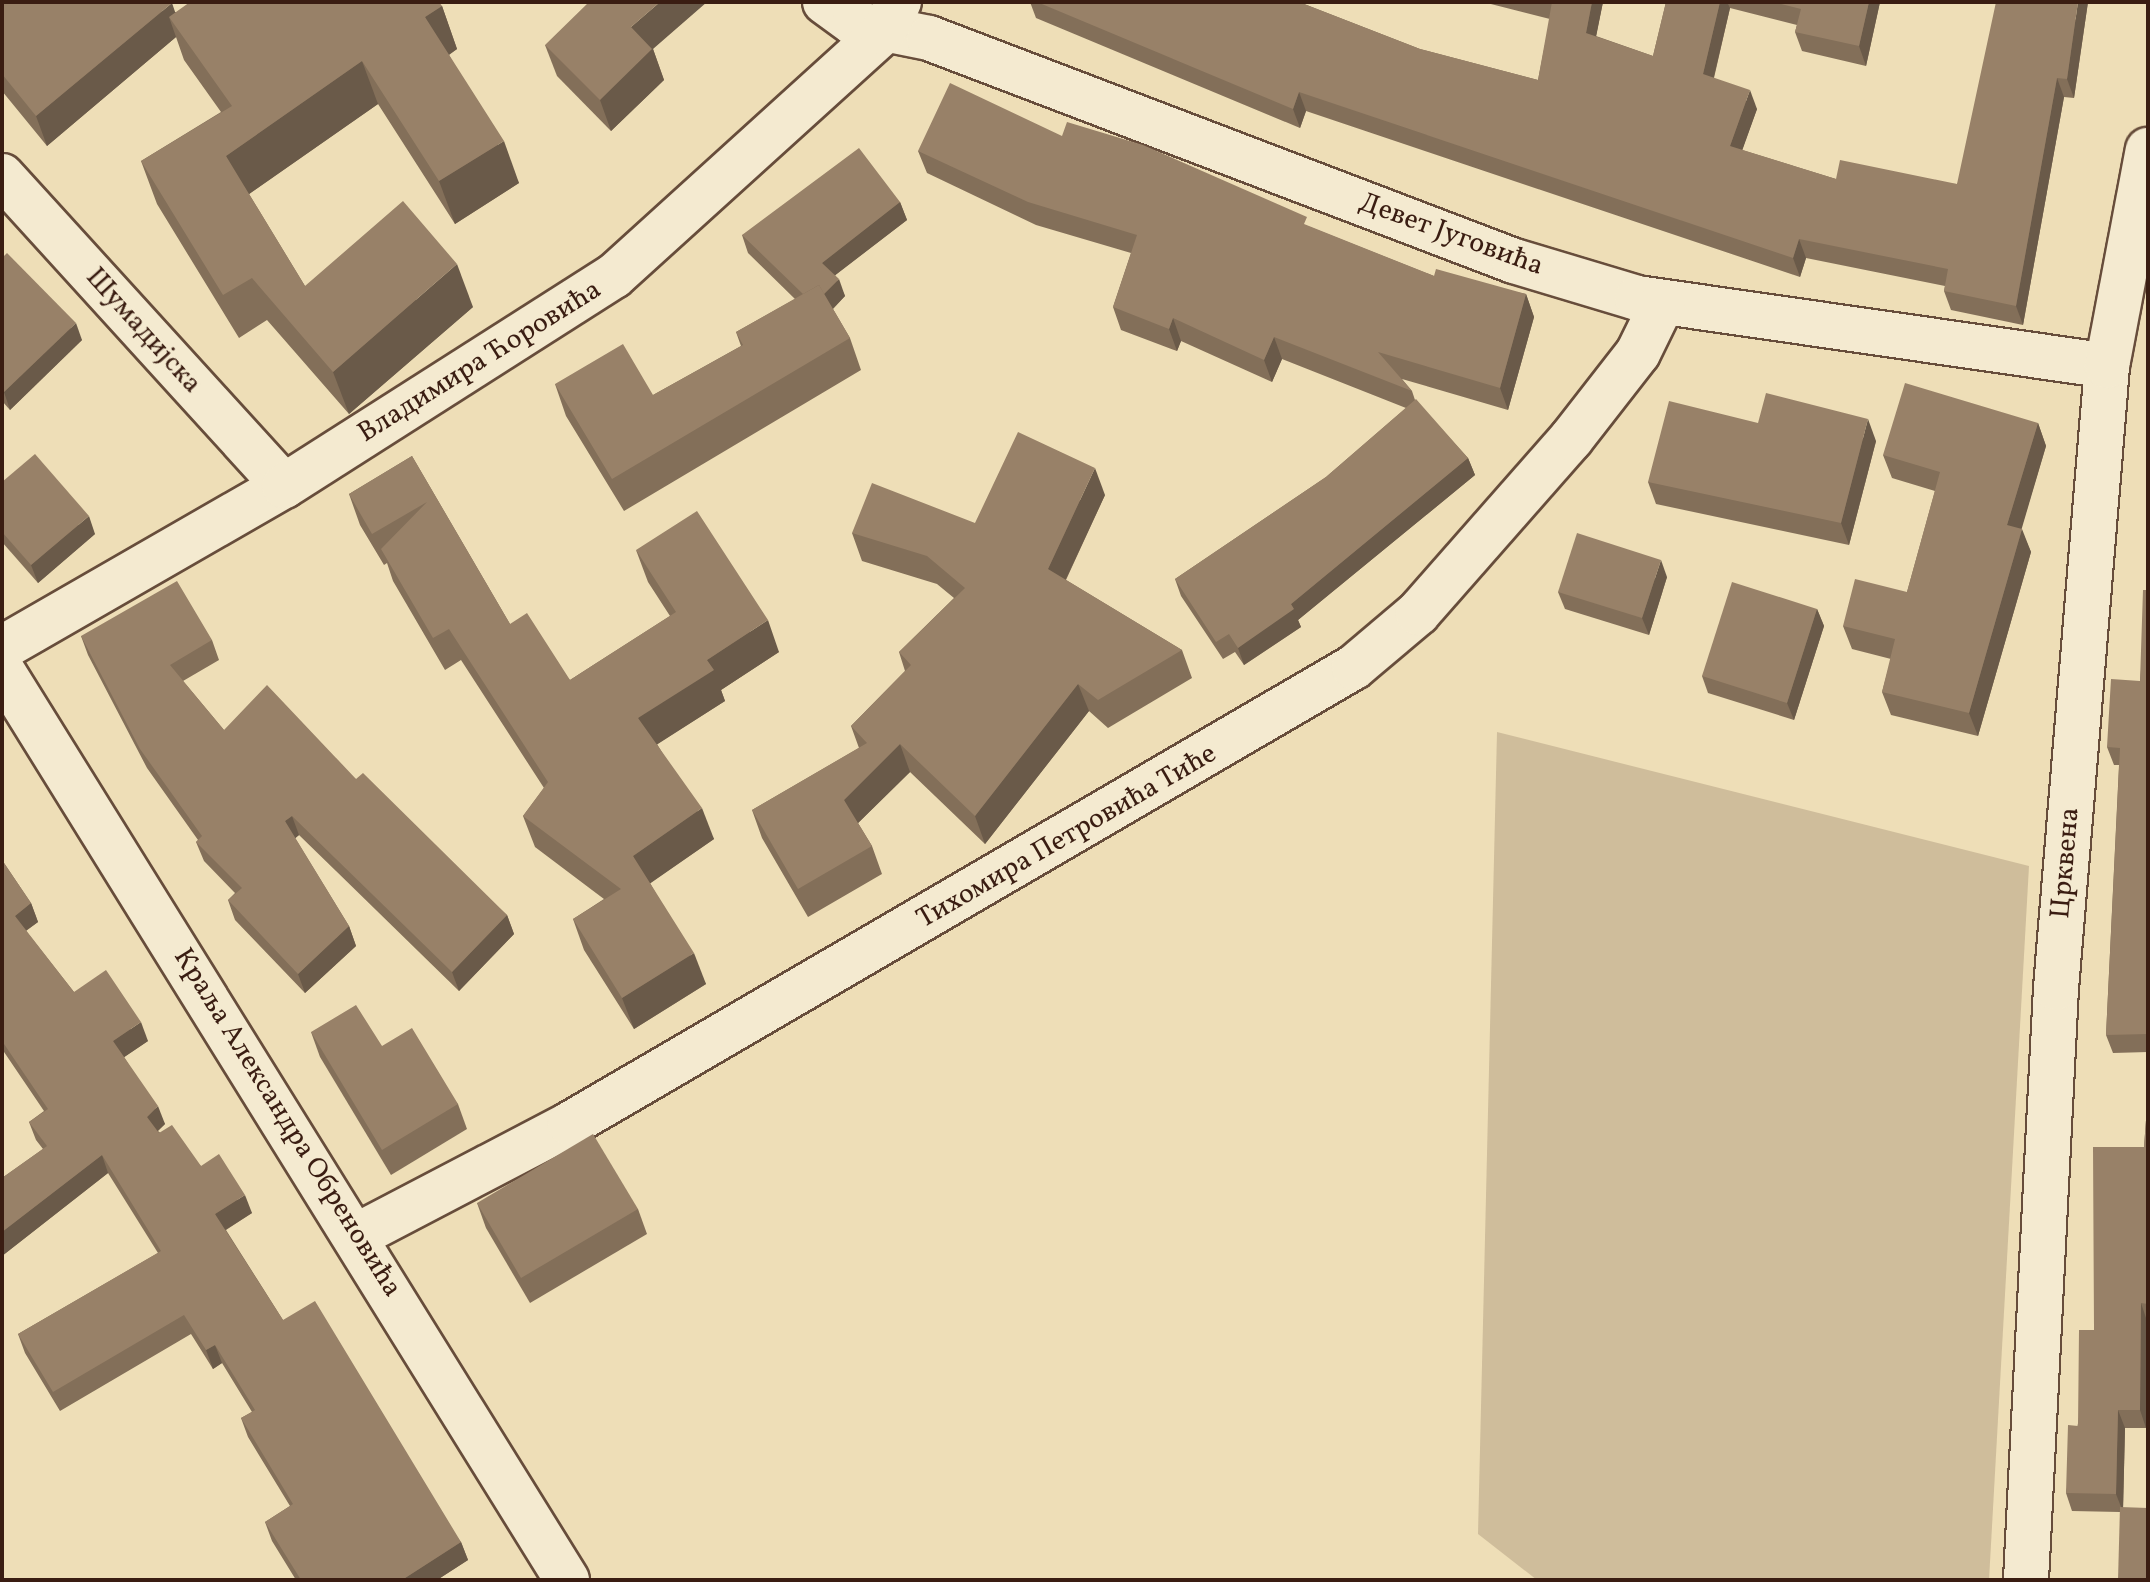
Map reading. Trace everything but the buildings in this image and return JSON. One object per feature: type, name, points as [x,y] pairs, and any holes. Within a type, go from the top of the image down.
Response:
[{"type":"street","name":"Девет Југовића","points":[[825,2],[854,23],[891,17],[929,38],[1514,261],[1662,304],[2107,366]]},
{"type":"street","name":"Владимира Ћоровића","points":[[2,648],[284,486],[614,276],[891,17]]},
{"type":"street","name":"Црквена","points":[[2026,1580],[2056,988],[2107,366],[2148,150]]},
{"type":"street","name":"Шумадијска","points":[[2,176],[284,486]]},
{"type":"street","name":"Тихомира Петровића Тиће","points":[[358,1235],[570,1124],[1354,667],[1418,613],[1571,439],[1638,353],[1662,304]]},
{"type":"street","name":"Краља Александра Обреновића","points":[[2,670],[358,1235],[567,1580]]},
{"type":"shaded area","points":[[1497,732],[2029,866],[1989,1580],[1537,1580],[1478,1534]]}]
